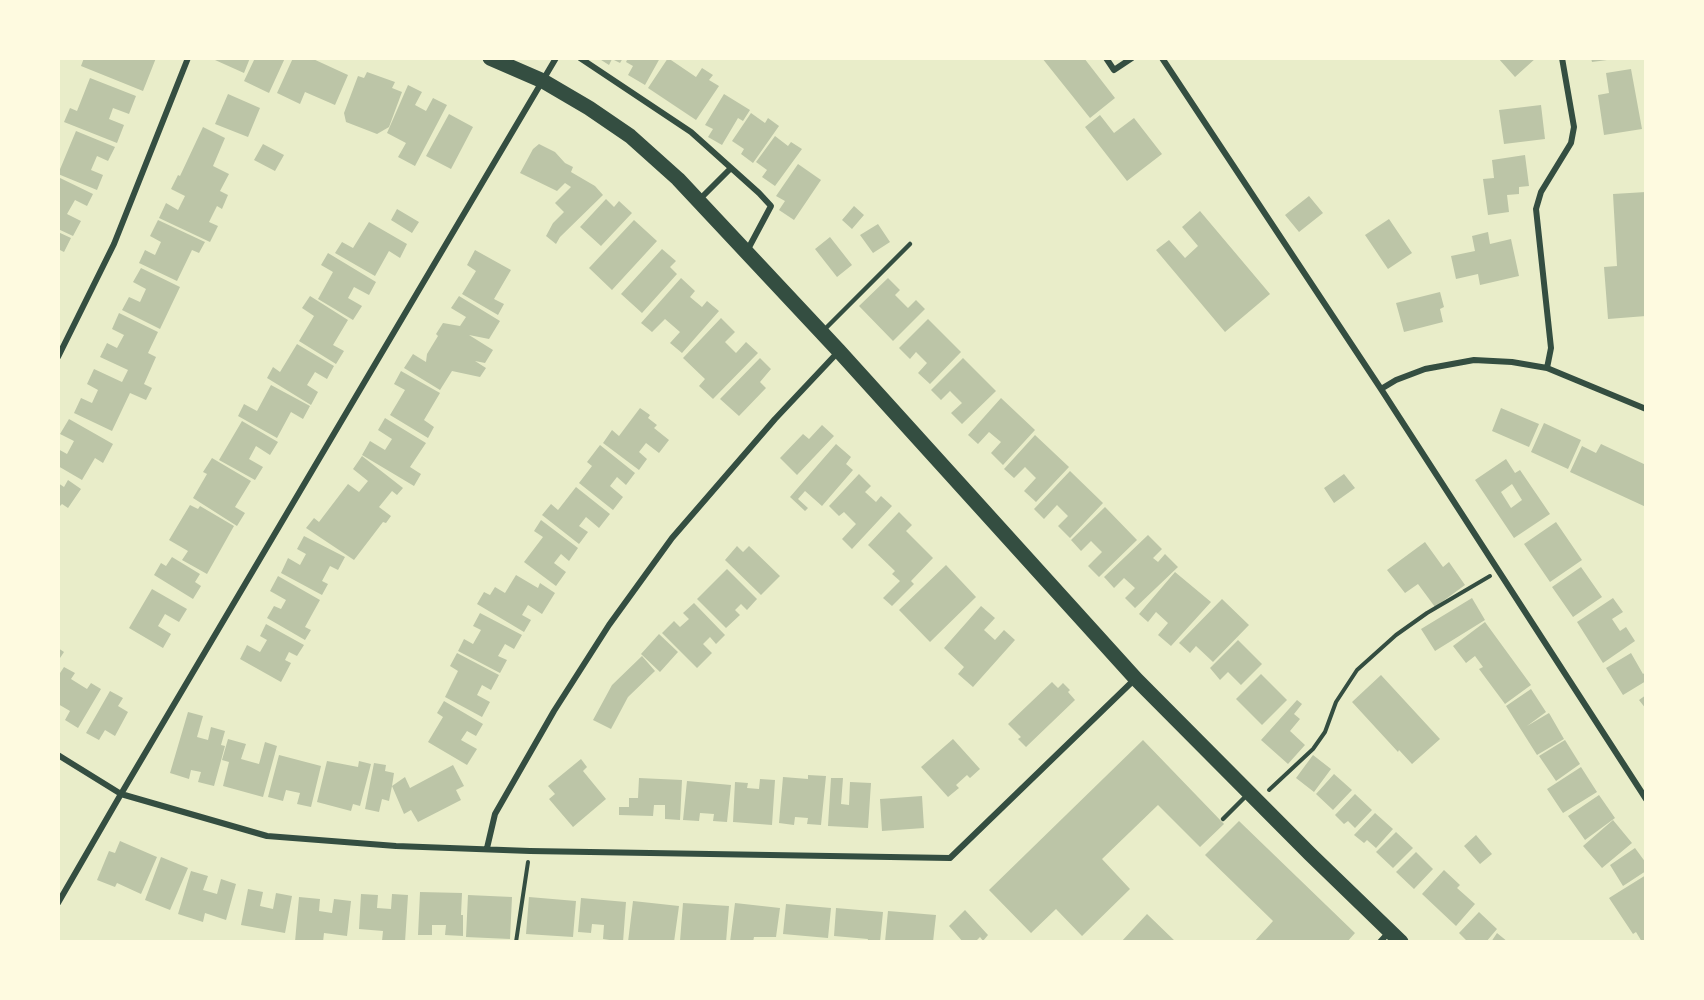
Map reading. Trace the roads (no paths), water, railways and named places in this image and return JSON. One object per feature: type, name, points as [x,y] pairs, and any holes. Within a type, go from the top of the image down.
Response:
[{"type":"main road","points":[[490,58],[564,92],[630,136],[671,172],[822,332],[1136,679],[1390,938]]},
{"type":"street","points":[[58,357],[114,244],[188,58]]},
{"type":"street","points":[[58,903],[556,58]]},
{"type":"street","points":[[580,58],[691,132],[771,206],[747,251]]},
{"type":"street","points":[[1106,58],[1114,70],[1132,58]]},
{"type":"street","points":[[1162,58],[1381,389],[1646,799]]},
{"type":"street","points":[[1547,368],[1551,348],[1536,209],[1541,192],[1571,143],[1574,127],[1562,58]]},
{"type":"street","points":[[698,200],[731,168]]},
{"type":"street","points":[[487,848],[495,814],[554,711],[616,615],[672,538],[775,419],[839,351]]},
{"type":"street","points":[[1381,389],[1396,380],[1425,369],[1474,360],[1512,362],[1547,368],[1646,409]]},
{"type":"street","points":[[58,755],[121,794],[267,836],[396,846],[950,858],[1136,679]]},
{"type":"lane","points":[[822,332],[910,244]]},
{"type":"lane","points":[[1223,819],[1249,793]]}]
